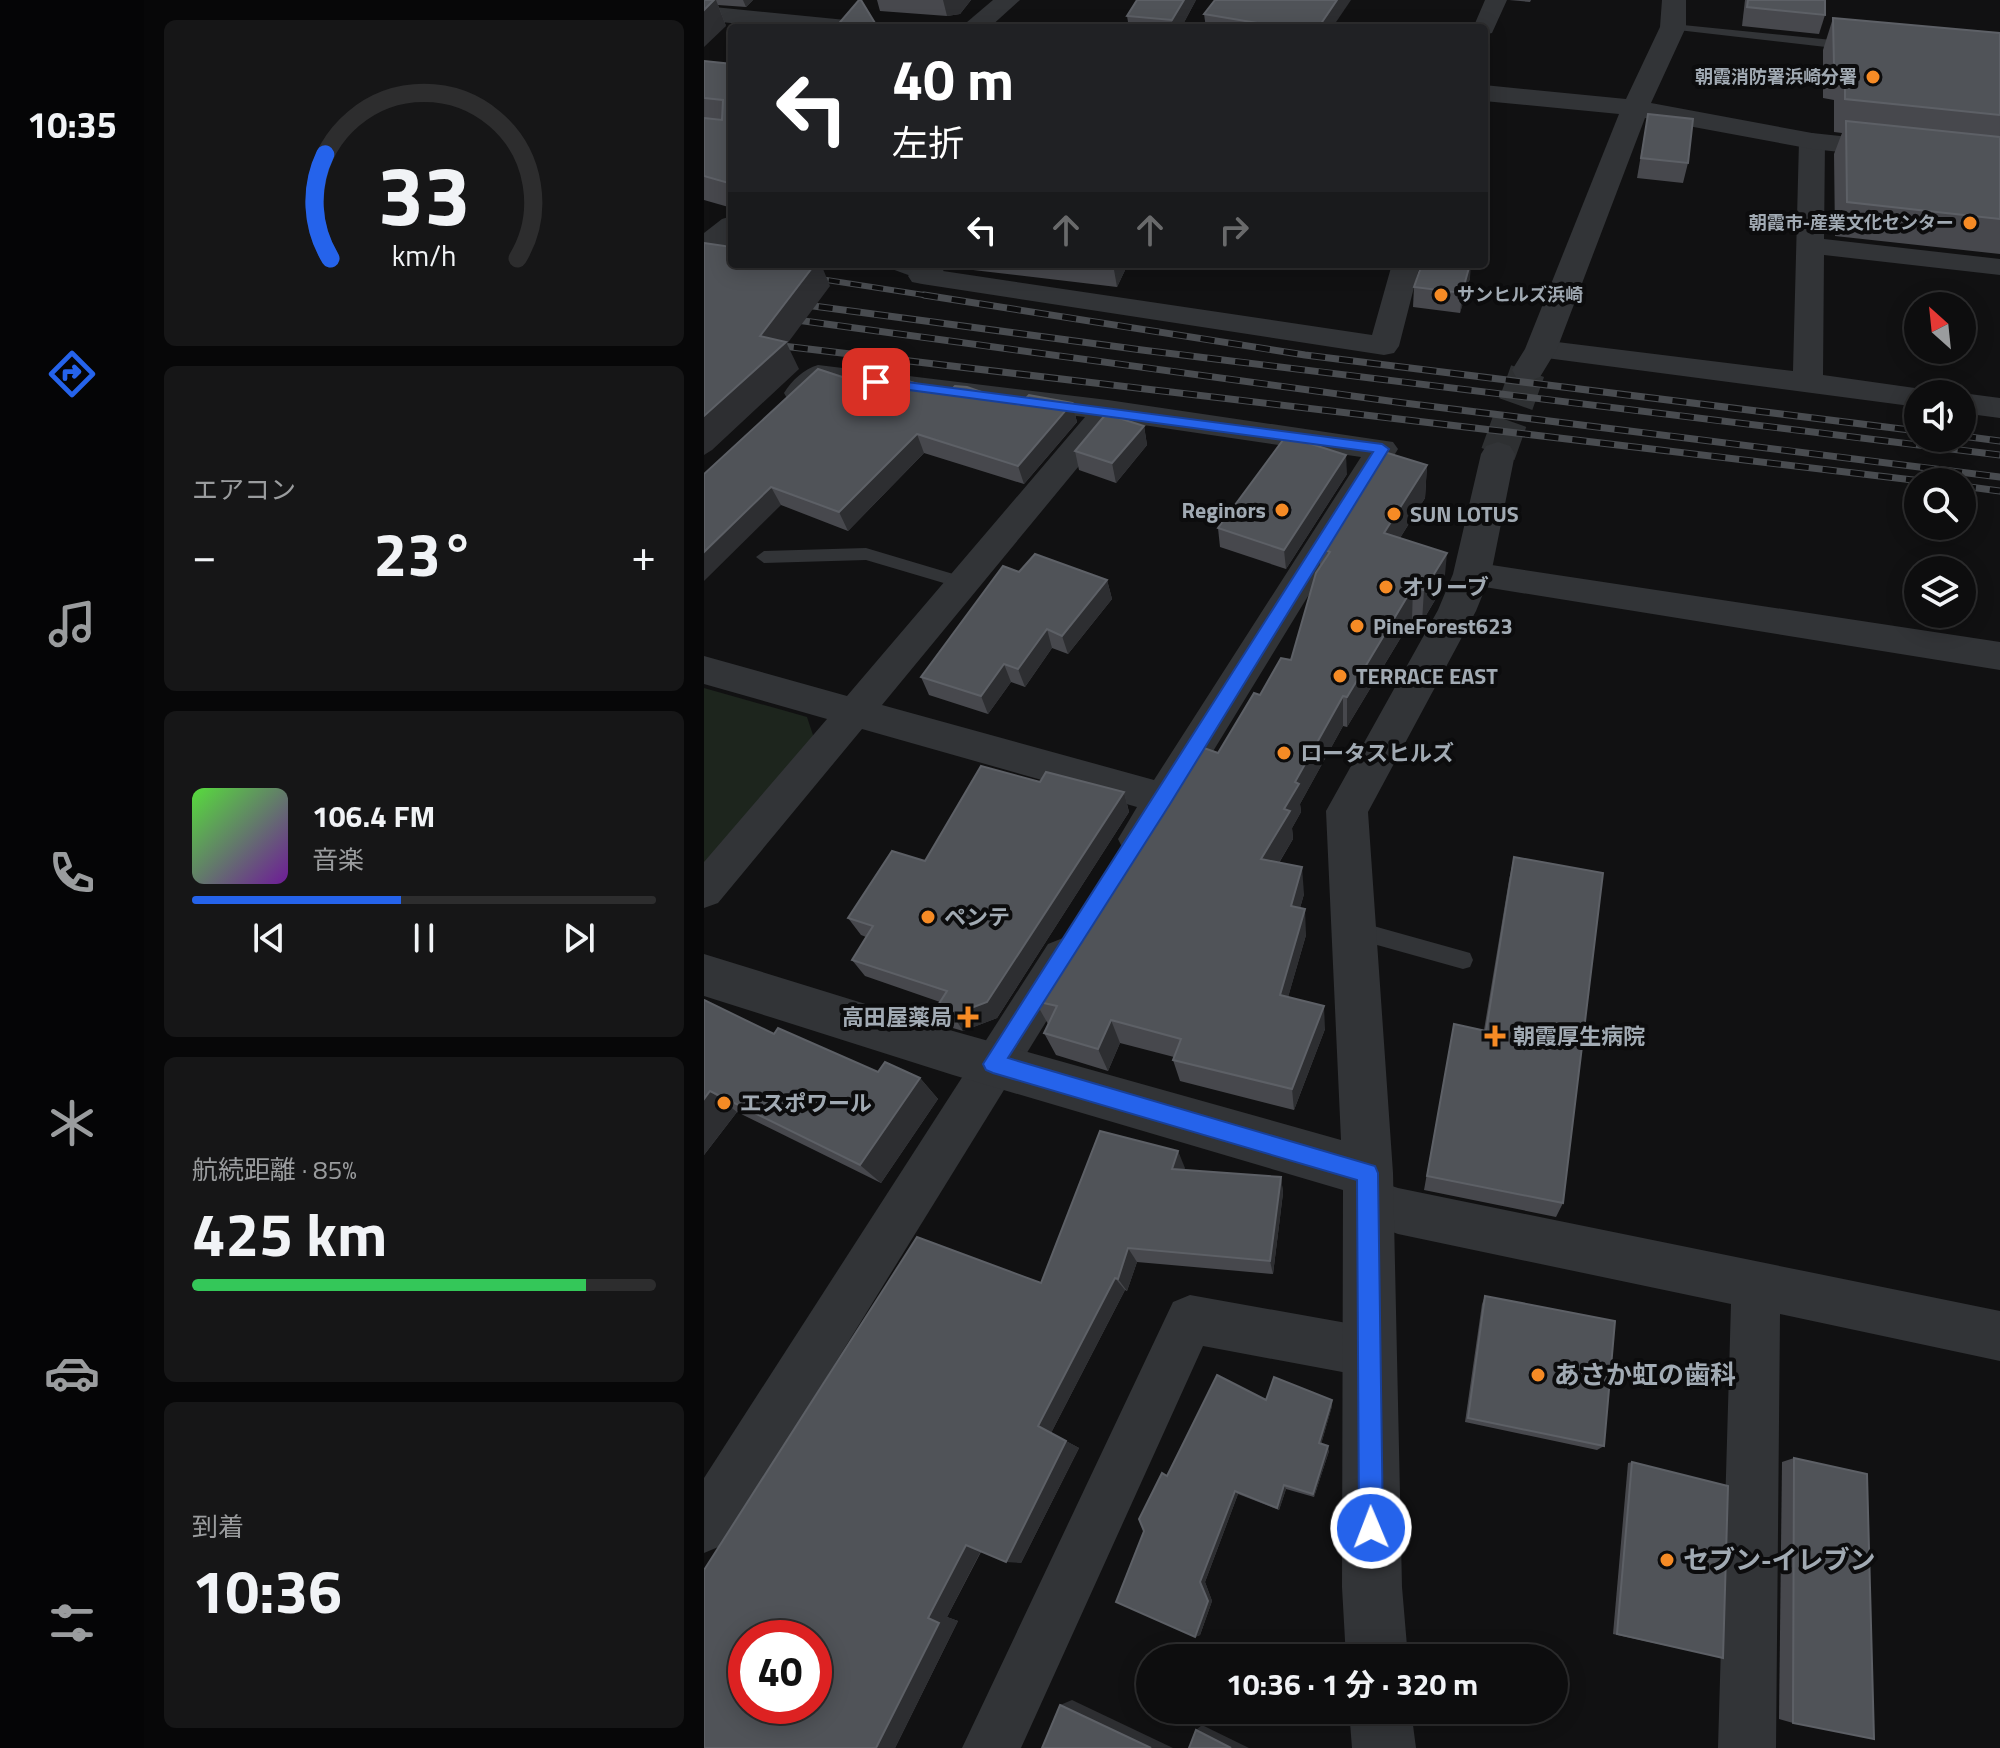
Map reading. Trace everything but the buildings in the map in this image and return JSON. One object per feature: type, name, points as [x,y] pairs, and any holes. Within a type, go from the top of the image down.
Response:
[{"type":"street","points":[[978,24],[1008,0]]},
{"type":"street","points":[[1486,24],[1496,0]]},
{"type":"street","points":[[704,13],[808,24]]},
{"type":"street","points":[[1674,13],[1534,359],[1808,383],[1904,395]]},
{"type":"street","points":[[1488,93],[1635,108],[1812,141],[2000,161]]},
{"type":"street","points":[[1808,383],[1813,246],[1812,141]]},
{"type":"street","points":[[706,247],[728,228]]},
{"type":"street","points":[[1813,246],[2000,267]]},
{"type":"street","points":[[928,270],[1384,346],[1405,268]]},
{"type":"street","points":[[773,417],[818,375],[1108,410],[1382,449],[1115,876]]},
{"type":"street","points":[[1976,405],[2000,408]]},
{"type":"street","points":[[704,891],[1108,410]]},
{"type":"street","points":[[1376,1644],[1372,1587],[1368,1187],[1347,811],[1457,611],[1472,574],[1498,454]]},
{"type":"street","points":[[1472,574],[2000,656]]},
{"type":"street","points":[[704,670],[1164,799]]},
{"type":"street","points":[[704,1526],[1082,927]]},
{"type":"street","points":[[704,975],[993,1064],[1368,1187],[1398,1211],[2000,1336]]},
{"type":"street","points":[[1747,1748],[1756,1285]]},
{"type":"street","points":[[991,1748],[1190,1319],[1369,1352]]},
{"type":"street","points":[[1381,1724],[1384,1748]]},
{"type":"lane","points":[[1674,13],[1854,46]]},
{"type":"lane","points":[[764,557],[866,554],[964,583]]},
{"type":"lane","points":[[1352,929],[1463,960]]},
{"type":"shaded area","points":[[704,688],[807,717],[814,738],[704,867]]},
{"type":"tunnel","points":[[1498,454],[1528,370]]},
{"type":"railway","points":[[807,277],[924,295]]},
{"type":"railway","points":[[924,295],[937,297]]},
{"type":"railway","points":[[924,295],[1305,355],[1904,429]]},
{"type":"railway","points":[[791,303],[1142,350],[2000,455]]},
{"type":"railway","points":[[782,318],[1404,403],[2000,477]]},
{"type":"railway","points":[[766,344],[1904,479]]},
{"type":"railway","points":[[1976,438],[2000,441]]},
{"type":"railway","points":[[1976,488],[2000,491]]},
{"type":"place","name":"朝霞消防署浜崎分署","points":[[1873,77]]},
{"type":"place","name":"朝霞市-産業文化センター","points":[[1970,223]]},
{"type":"place","name":"サンヒルズ浜崎","points":[[1441,295]]},
{"type":"place","name":"Reginors","points":[[1282,510]]},
{"type":"place","name":"SUN LOTUS","points":[[1394,514]]},
{"type":"place","name":"オリーブ","points":[[1386,587]]},
{"type":"place","name":"PineForest623","points":[[1357,626]]},
{"type":"place","name":"TERRACE EAST","points":[[1340,676]]},
{"type":"place","name":"ロータスヒルズ","points":[[1284,753]]},
{"type":"place","name":"ペンテ","points":[[928,917]]},
{"type":"place","name":"高田屋薬局","points":[[968,1017]]},
{"type":"place","name":"朝霞厚生病院","points":[[1495,1036]]},
{"type":"place","name":"エスポワール","points":[[724,1103]]},
{"type":"place","name":"あさか虹の歯科","points":[[1538,1375]]},
{"type":"place","name":"セブン-イレブン","points":[[1667,1560]]},
{"type":"route","points":[[876,382],[1108,410],[1382,449],[1164,799],[993,1064],[1368,1173],[1371,1528]]}]
